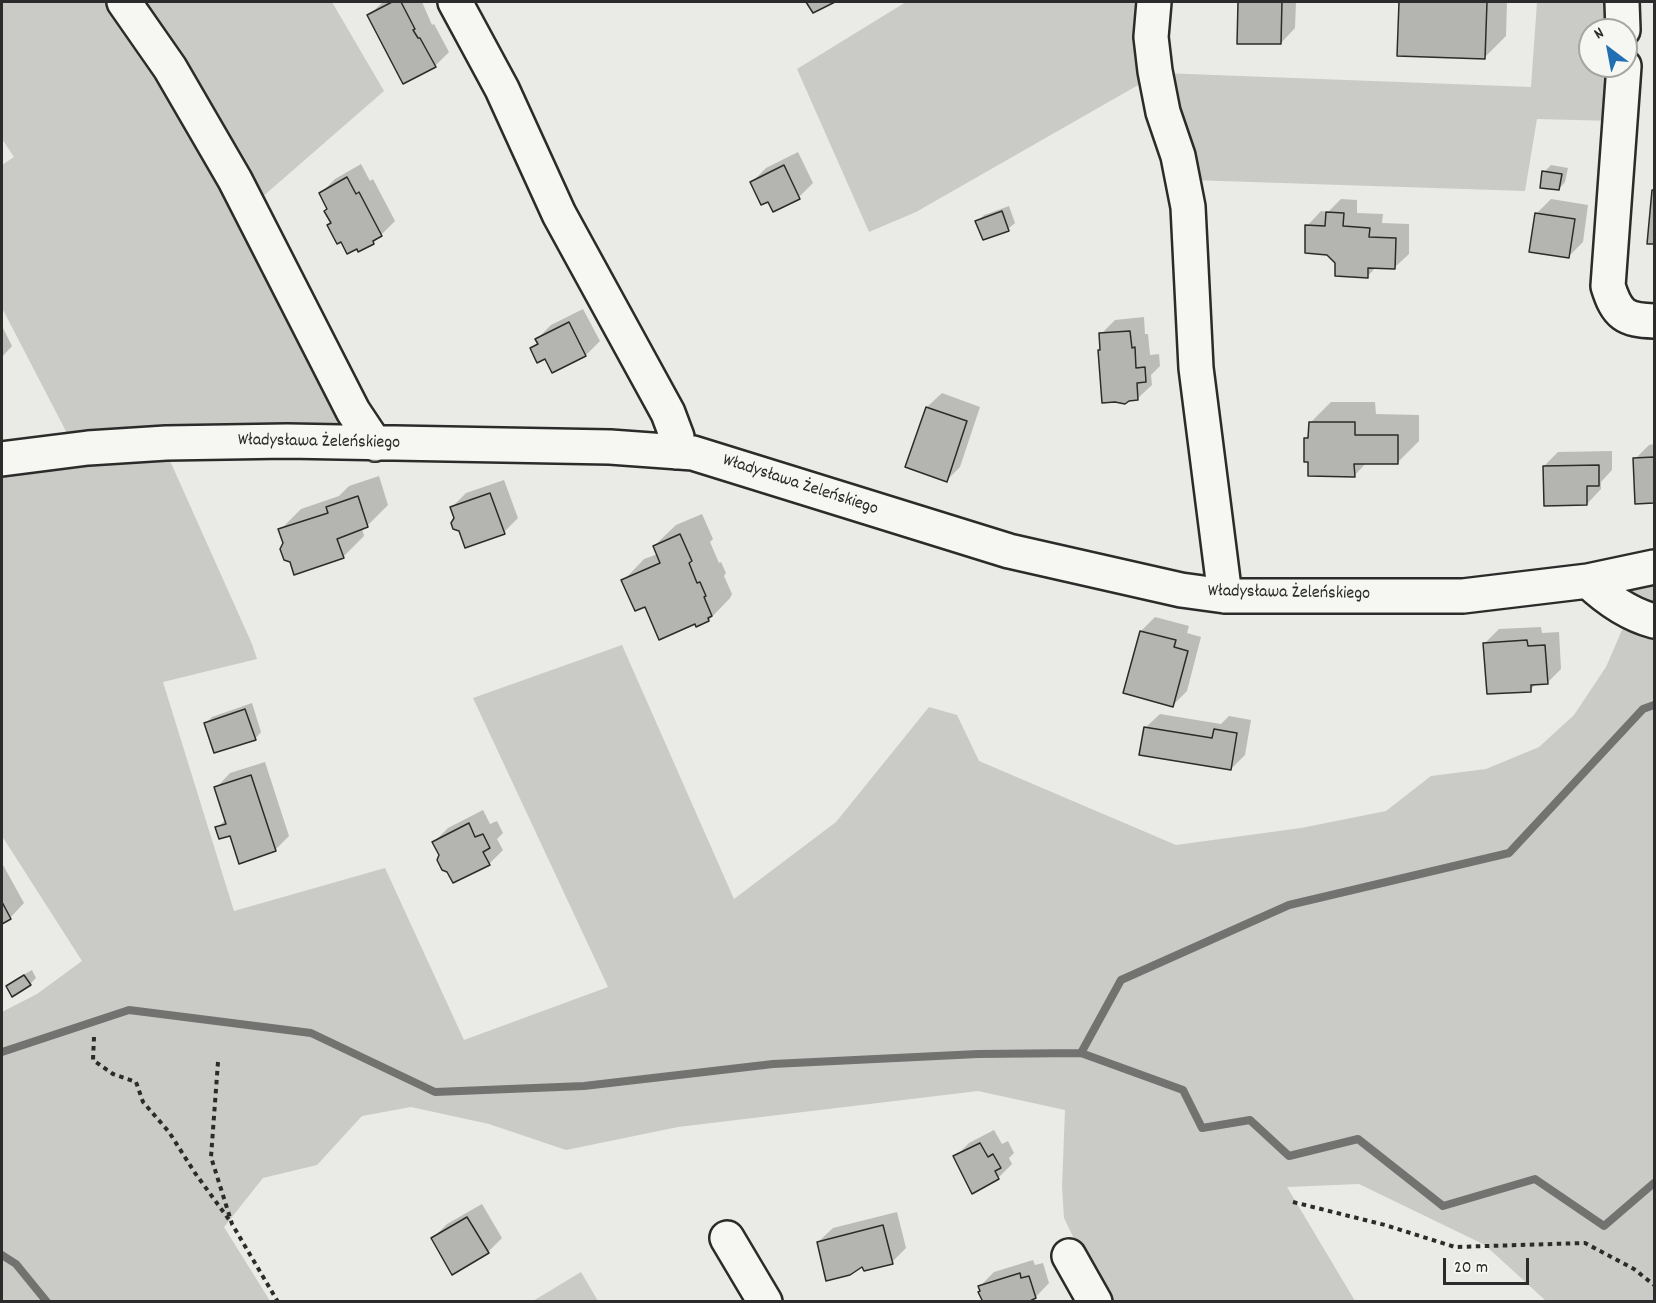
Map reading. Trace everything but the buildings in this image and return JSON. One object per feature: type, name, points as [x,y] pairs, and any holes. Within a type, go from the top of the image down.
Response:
[{"type":"street","points":[[124,2],[170,68],[235,180],[353,411],[375,444]]},
{"type":"street","points":[[455,2],[502,89],[559,214],[668,413],[677,437],[676,452]]},
{"type":"street","points":[[1154,2],[1150,37],[1155,72],[1163,112],[1178,156],[1188,207],[1196,368],[1225,596]]},
{"type":"street","points":[[1622,2],[1623,18]]},
{"type":"street","points":[[1623,78],[1608,286],[1613,304],[1623,315],[1635,320],[1654,321]]},
{"type":"street","name":"Władysława Żeleńskiego","points":[[2,459],[88,448],[166,443],[286,441],[610,447],[693,453],[1009,551],[1181,590],[1225,596],[1463,596],[1588,581],[1654,567]]},
{"type":"street","points":[[1588,581],[1619,607],[1638,617],[1654,621]]},
{"type":"street","points":[[727,1238],[765,1302]]},
{"type":"street","points":[[1069,1256],[1095,1302]]},
{"type":"path","points":[[94,1036],[93,1060],[113,1074],[136,1082],[143,1102],[169,1132],[232,1224],[278,1302]]},
{"type":"path","points":[[218,1062],[211,1157],[232,1224]]},
{"type":"path","points":[[1293,1202],[1385,1225],[1455,1247],[1585,1243],[1634,1269],[1654,1285]]},
{"type":"shaded area","points":[[2,2],[112,2],[174,92],[353,433],[70,439],[2,308],[2,165],[14,157],[2,139]]},
{"type":"shaded area","points":[[130,2],[332,2],[384,91],[253,205]]},
{"type":"shaded area","points":[[906,2],[1144,2],[1147,80],[916,212],[869,232],[797,69]]},
{"type":"shaded area","points":[[1537,2],[1615,2],[1616,18],[1578,18],[1578,78],[1616,78],[1614,121],[1537,119],[1525,191],[1190,180],[1162,73],[1531,87]]},
{"type":"shaded area","points":[[162,453],[171,463],[257,659],[163,682],[234,911],[385,868],[464,1040],[608,987],[473,698],[622,645],[734,899],[836,822],[929,707],[957,715],[979,761],[1176,845],[1301,828],[1386,811],[1431,776],[1486,769],[1539,747],[1574,715],[1606,667],[1625,623],[1654,633],[1654,1301],[1546,1301],[1485,1245],[1359,1184],[1287,1187],[1355,1301],[1104,1301],[1064,1218],[1062,1187],[1065,1110],[978,1091],[678,1127],[566,1150],[489,1124],[411,1107],[362,1116],[317,1165],[263,1178],[224,1227],[270,1301],[2,1301],[2,1012],[37,994],[82,961],[2,836],[2,466]]},
{"type":"shaded area","points":[[1654,575],[1654,612],[1627,595],[1624,585]]},
{"type":"shaded area","points":[[581,1272],[598,1301],[533,1301]]},
{"type":"waterway","points":[[1081,1053],[1121,980],[1289,905],[1509,853],[1643,709],[1654,705]]},
{"type":"waterway","points":[[2,1052],[129,1010],[311,1033],[435,1092],[584,1086],[773,1064],[978,1054],[1081,1053],[1183,1090],[1202,1128],[1250,1120],[1289,1156],[1358,1139],[1443,1206],[1535,1179],[1604,1226],[1654,1183]]},
{"type":"waterway","points":[[2,1255],[16,1264],[47,1302]]}]
